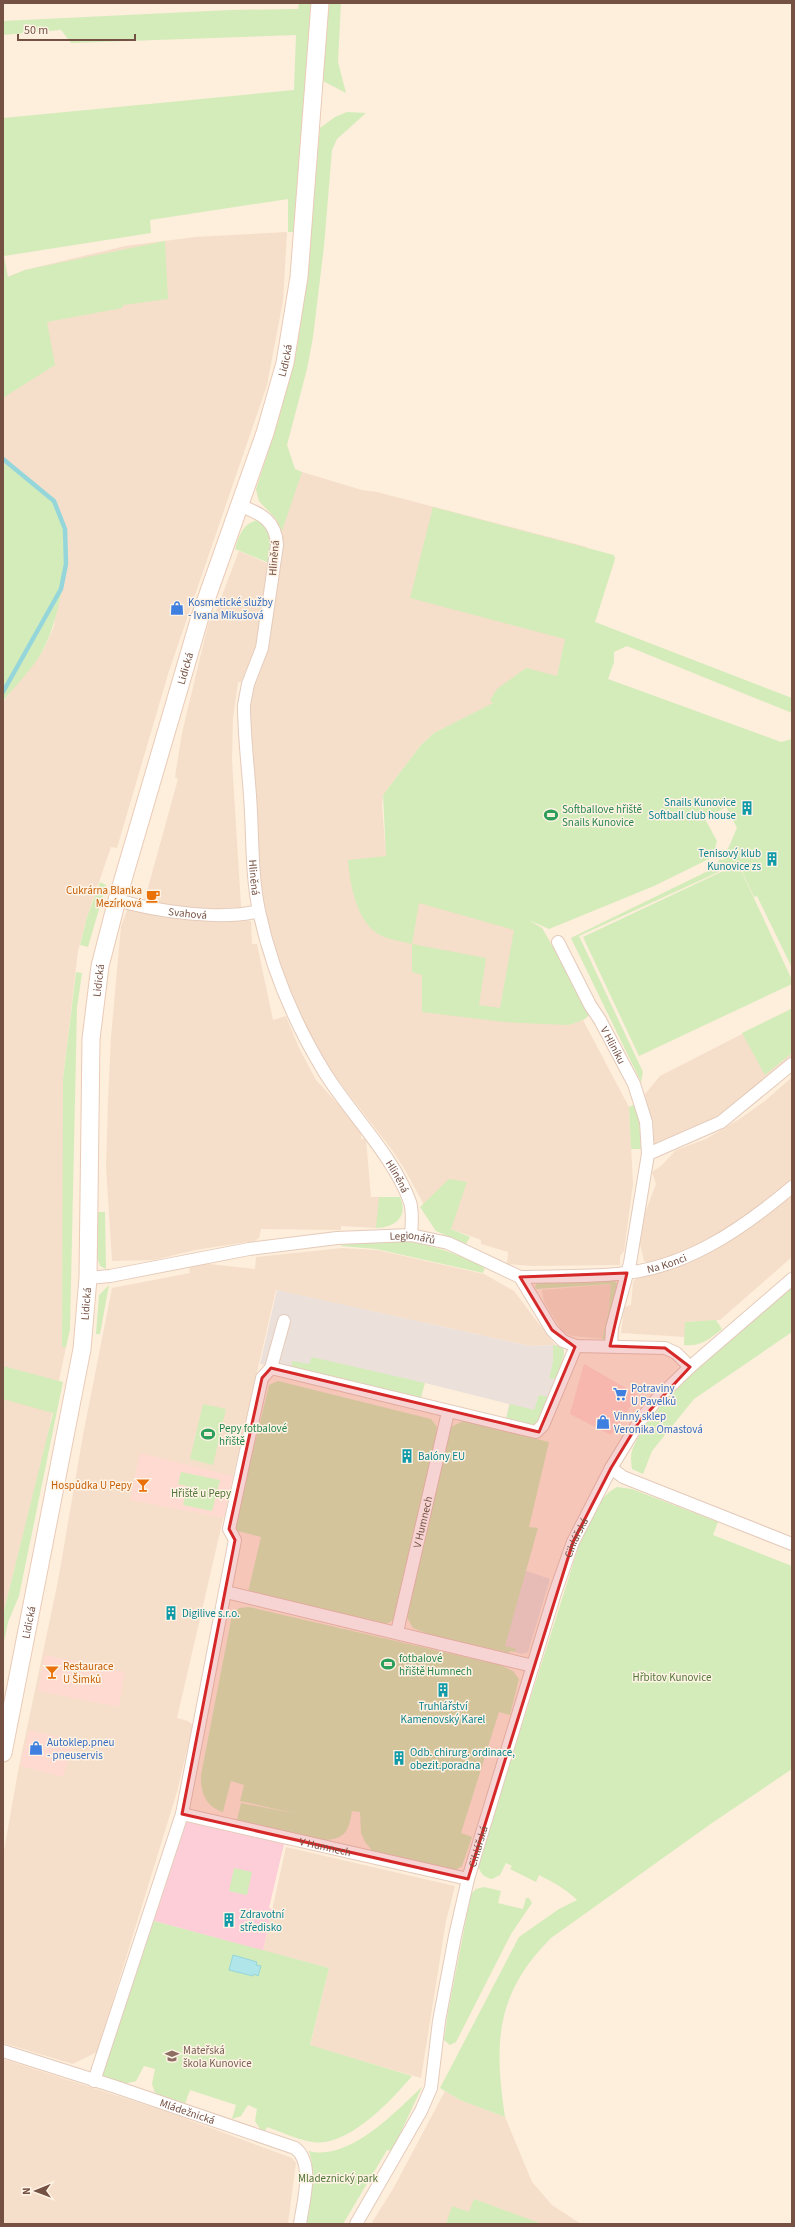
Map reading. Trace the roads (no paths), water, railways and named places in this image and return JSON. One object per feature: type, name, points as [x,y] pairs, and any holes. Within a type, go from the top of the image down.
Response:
[{"type":"main road","name":"Lidická","points":[[3,1753],[78,1374],[85,1329],[88,1278],[91,1038],[100,966],[117,900],[200,617],[266,432],[285,363],[296,302],[320,3]]},
{"type":"street","name":"Hliněná","points":[[240,506],[254,510],[269,520],[274,527],[277,540],[263,641],[248,684],[244,705],[254,866],[259,911],[271,955],[290,1007],[308,1043],[333,1086],[360,1120],[392,1168],[409,1201],[412,1215],[410,1235]]},
{"type":"street","name":"Svahová","points":[[117,900],[142,906],[201,914],[248,914],[259,911]]},
{"type":"street","name":"V Hliníku","points":[[558,942],[638,1092],[646,1122],[648,1154],[627,1273],[612,1328],[611,1346]]},
{"type":"street","points":[[648,1154],[721,1122],[792,1064]]},
{"type":"street","name":"Na Konci","points":[[520,1277],[627,1273],[660,1266],[705,1249],[724,1238],[792,1187]]},
{"type":"street","name":"Legionářů","points":[[88,1278],[110,1276],[249,1249],[337,1238],[410,1235],[448,1243],[520,1277]]},
{"type":"street","points":[[520,1277],[552,1330],[564,1341],[576,1346],[668,1348],[676,1353],[690,1367]]},
{"type":"street","name":"Cihlářská","points":[[356,2224],[421,2111],[429,2093],[447,1978],[468,1879],[573,1542],[610,1468],[649,1410],[690,1367],[792,1278]]},
{"type":"street","points":[[94,2081],[182,1814],[226,1592],[234,1540],[229,1529],[232,1514],[262,1378],[271,1368],[284,1321]]},
{"type":"street","points":[[271,1368],[534,1432],[538,1431],[543,1426],[576,1346]]},
{"type":"street","name":"V Humnech","points":[[397,1632],[448,1412]]},
{"type":"street","points":[[610,1468],[623,1477],[792,1544]]},
{"type":"street","points":[[226,1592],[534,1666]]},
{"type":"street","name":"V Humnech","points":[[182,1814],[468,1879]]},
{"type":"street","name":"Mládežnická","points":[[3,2051],[162,2102],[299,2150],[307,2166],[300,2224]]},
{"type":"water","points":[[233,1955],[257,1962],[256,1965],[261,1966],[258,1976],[229,1970]]},
{"type":"waterway","points":[[3,459],[54,501],[65,529],[66,564],[61,589],[3,692]]},
{"type":"place","name":"Kosmetické služby - Ivana Mikušová","points":[[177,608]]},
{"type":"place","name":"Snails Kunovice Softball club house","points":[[747,808]]},
{"type":"place","name":"Softballove hřiště Snails Kunovice","points":[[551,815]]},
{"type":"place","name":"Tenisový klub Kunovice zs","points":[[772,859]]},
{"type":"place","name":"Cukrárna Blanka Mezírková","points":[[153,896]]},
{"type":"place","name":"Potraviny U Pavelků","points":[[620,1394]]},
{"type":"place","name":"Vinný sklep Veronika Omastová","points":[[603,1422]]},
{"type":"place","name":"Pepy fotbalové hřiště","points":[[208,1434]]},
{"type":"place","name":"Balóny EU","points":[[407,1456]]},
{"type":"place","name":"Hospůdka U Pepy","points":[[143,1485]]},
{"type":"place","name":"Digilive s.r.o.","points":[[171,1613]]},
{"type":"place","name":"fotbalové hřiště Humnech","points":[[388,1664]]},
{"type":"place","name":"Restaurace U Šimků","points":[[52,1672]]},
{"type":"place","name":"Truhlářství Kamenovský Karel","points":[[443,1690]]},
{"type":"place","name":"Autoklep.pneu - pneuservis","points":[[36,1748]]},
{"type":"place","name":"Odb. chirurg. ordinace, obezit.poradna","points":[[399,1758]]},
{"type":"place","name":"Zdravotní středisko","points":[[229,1920]]},
{"type":"place","name":"Mateřská škola Kunovice","points":[[172,2056]]},
{"type":"park label","name":"Hřiště u Pepy","points":[[201,1493]]},
{"type":"park label","name":"Hřbitov Kunovice","points":[[672,1677]]},
{"type":"park label","name":"Mladeznický park","points":[[338,2178]]}]
